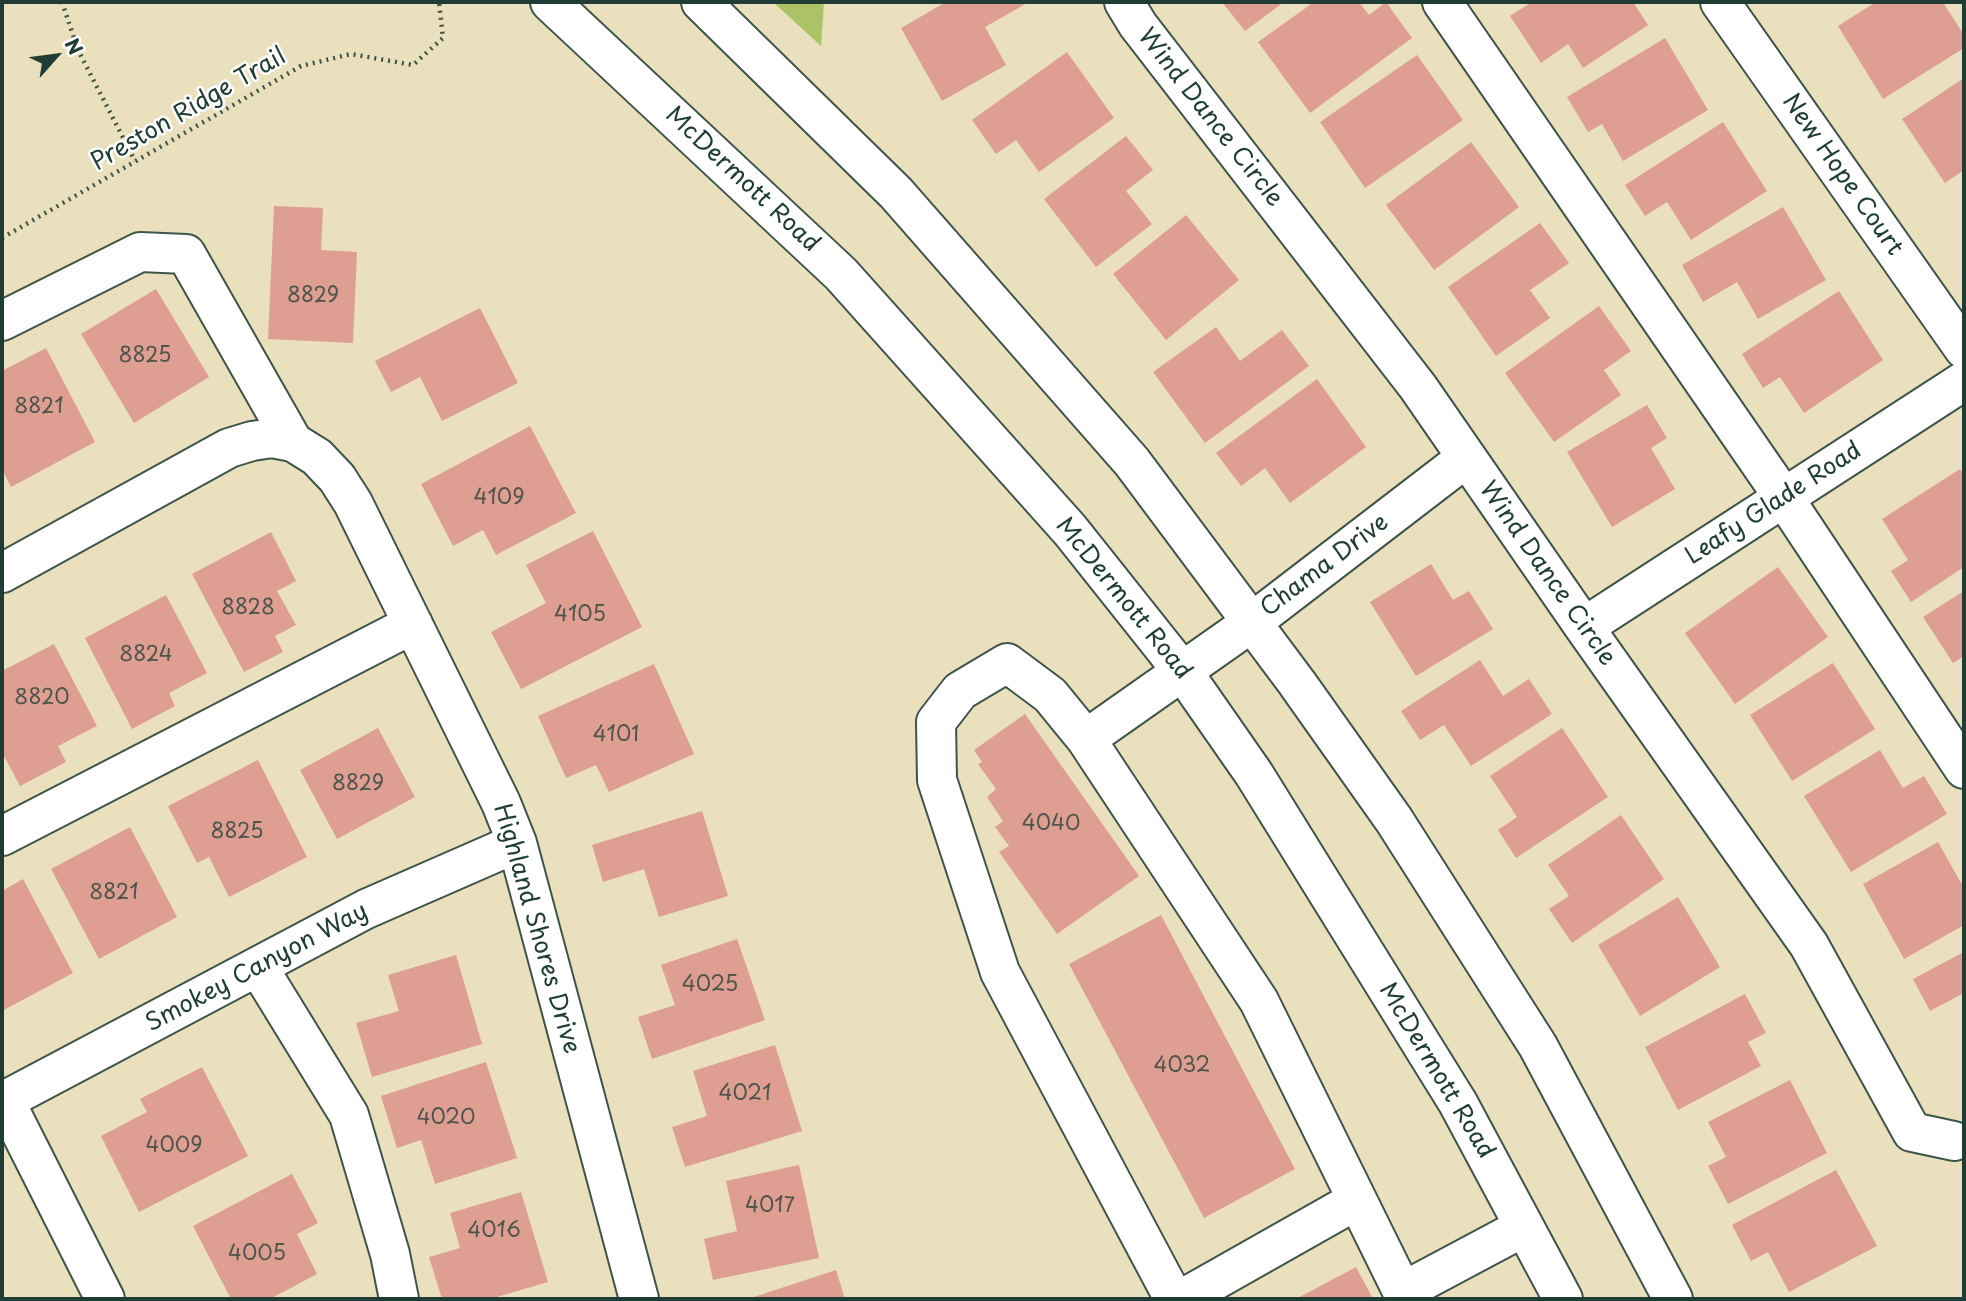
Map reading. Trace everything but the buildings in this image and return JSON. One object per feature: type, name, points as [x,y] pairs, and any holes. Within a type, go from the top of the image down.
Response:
[{"type":"street","name":"McDermott Road","points":[[550,2],[841,274],[1070,530],[1183,672],[1254,774],[1458,1103],[1563,1299]]},
{"type":"street","points":[[701,2],[895,193],[1132,463],[1297,682],[1394,820],[1538,1046],[1673,1299]]},
{"type":"street","name":"Wind Dance Circle","points":[[1125,2],[1138,25],[1418,387],[1809,946],[1912,1132],[1954,1141]]},
{"type":"street","points":[[1442,2],[1784,498],[1964,769]]},
{"type":"street","name":"New Hope Court","points":[[1720,2],[1964,349]]},
{"type":"street","points":[[2,321],[140,252],[186,254],[293,442]]},
{"type":"street","name":"Leafy Glade Road","points":[[1584,627],[1964,381]]},
{"type":"street","points":[[2,573],[229,448],[272,438],[293,442]]},
{"type":"street","name":"Highland Shores Drive","points":[[293,442],[317,457],[337,478],[353,503],[501,803],[517,843],[639,1299]]},
{"type":"street","name":"Chama Drive","points":[[1086,739],[1251,623],[1466,458]]},
{"type":"street","points":[[2,836],[413,624]]},
{"type":"street","points":[[1174,1299],[1000,972],[937,780],[936,722],[960,691],[1007,663],[1050,695],[1086,739],[1259,1001],[1404,1296],[1524,1227]]},
{"type":"street","name":"Smokey Canyon Way","points":[[3,1102],[366,909],[517,843]]},
{"type":"street","points":[[258,967],[349,1115],[390,1254],[399,1299]]},
{"type":"street","points":[[3,1102],[105,1299]]},
{"type":"street","points":[[1182,1299],[1357,1200]]},
{"type":"path","points":[[62,2],[78,50],[135,161]]},
{"type":"path","name":"Preston Ridge Trail","points":[[2,238],[301,66],[352,54],[413,65],[443,38],[439,2]]},
{"type":"green space","points":[[773,2],[824,2],[821,46]]}]
